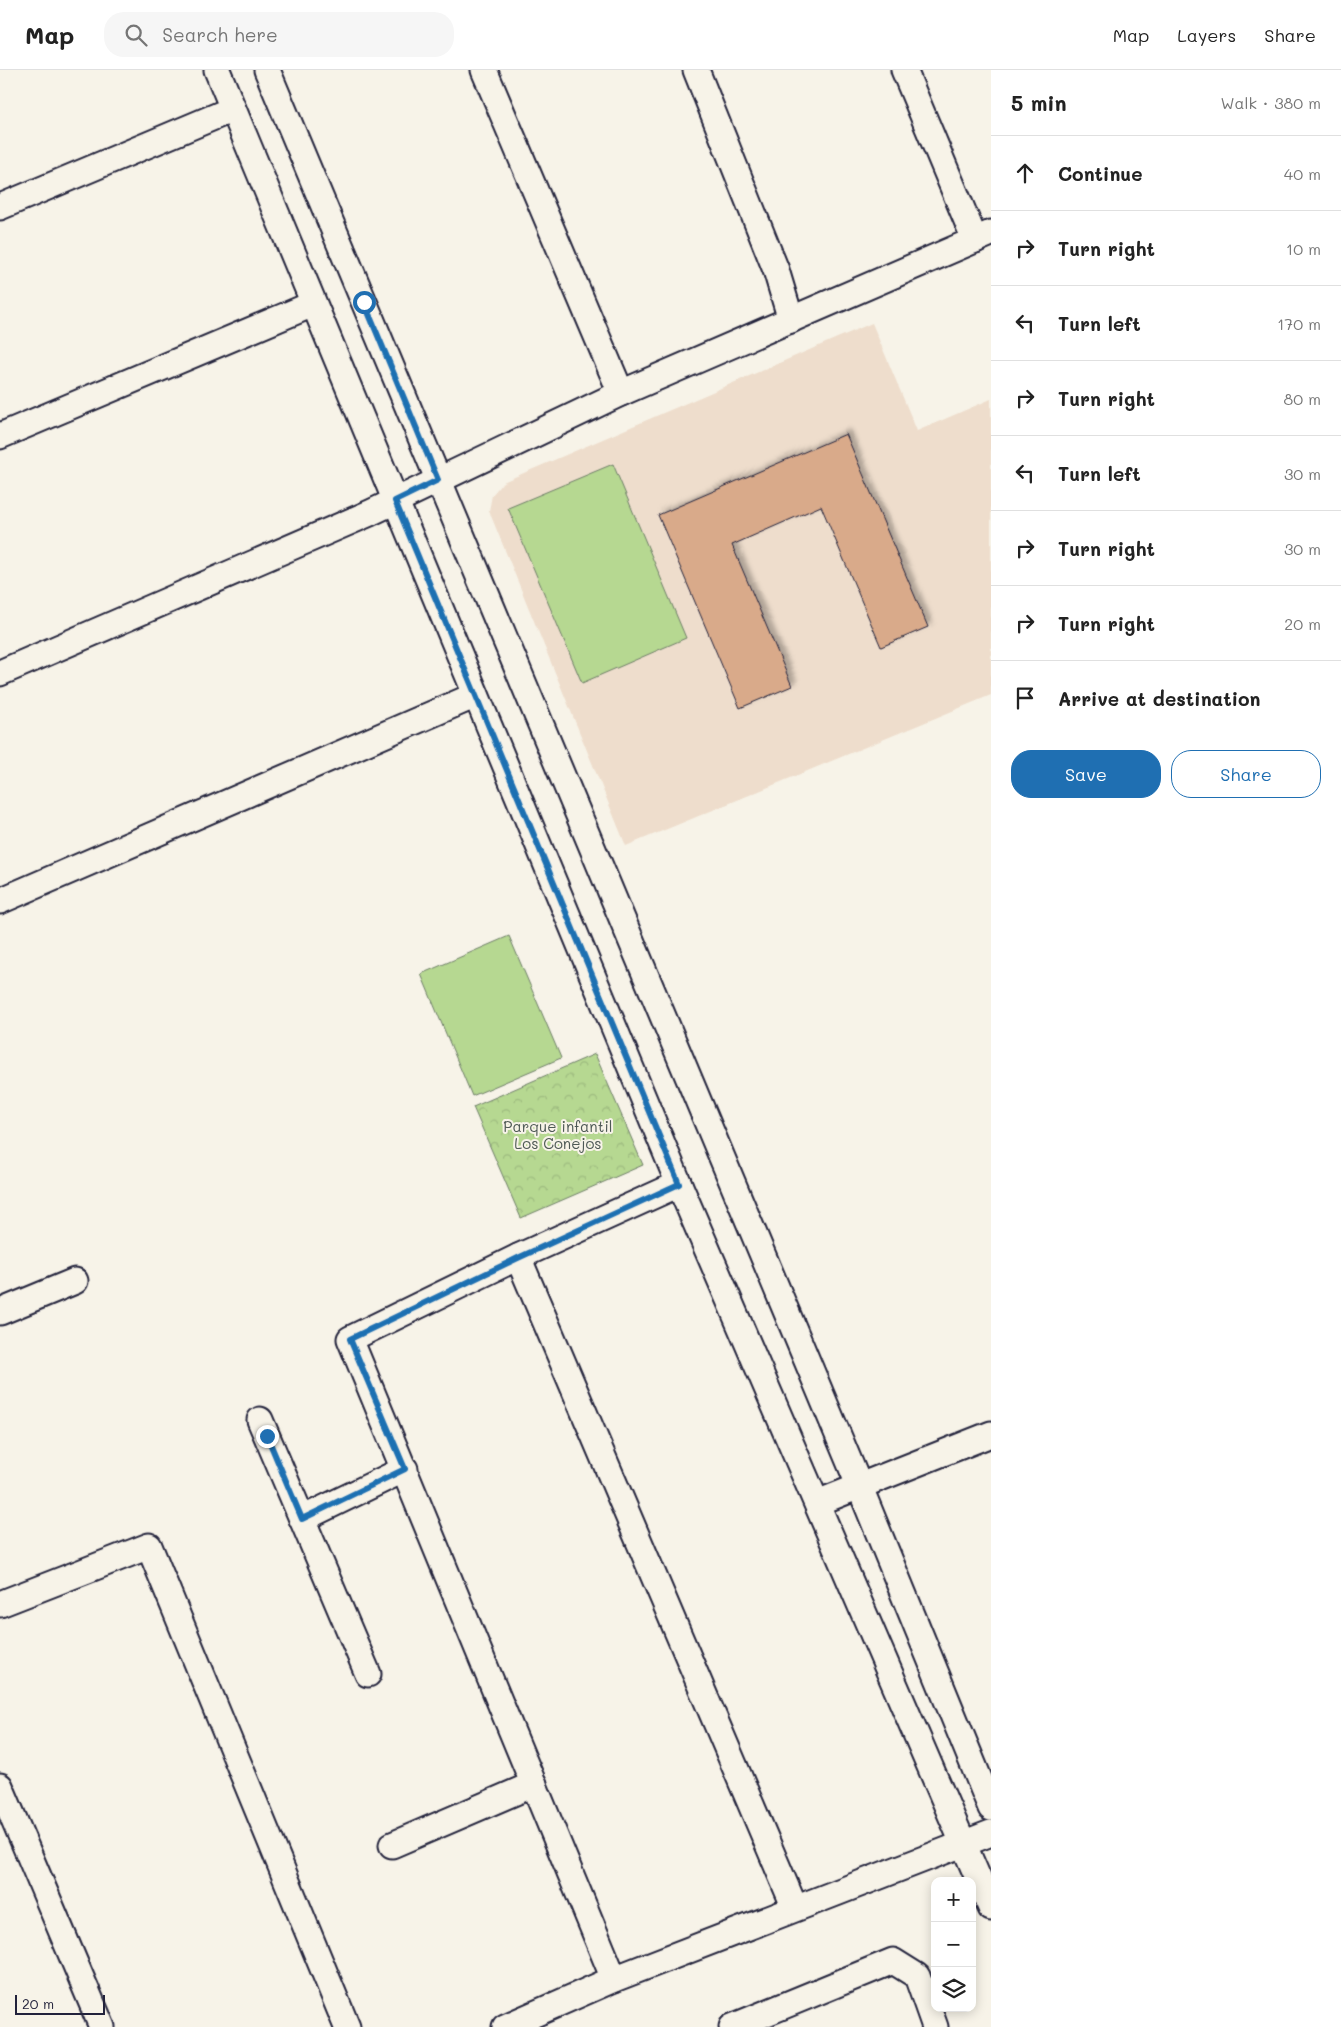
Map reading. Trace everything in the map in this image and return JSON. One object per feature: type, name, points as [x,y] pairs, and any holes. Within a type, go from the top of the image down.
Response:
[{"type":"street","points":[[217,70],[679,1184],[991,1908]]},
{"type":"street","points":[[268,70],[859,1485],[991,1808]]},
{"type":"street","points":[[484,70],[620,393]]},
{"type":"street","points":[[696,70],[776,270],[791,320]]},
{"type":"street","points":[[0,673],[395,501],[620,393],[983,237],[904,70]]},
{"type":"street","points":[[0,207],[233,109]]},
{"type":"street","points":[[0,436],[313,304]]},
{"type":"street","points":[[0,901],[476,695]]},
{"type":"street","points":[[614,1979],[350,1339],[518,1258],[679,1184]]},
{"type":"street","points":[[518,1258],[795,1908]]},
{"type":"street","points":[[0,1312],[75,1281]]},
{"type":"street","points":[[260,1420],[368,1674]]},
{"type":"street","points":[[817,1503],[991,1434]]},
{"type":"street","points":[[302,1519],[405,1469]]},
{"type":"street","points":[[0,1604],[149,1546],[347,2027]]},
{"type":"street","points":[[392,1845],[534,1784]]},
{"type":"street","points":[[0,1786],[102,2027]]},
{"type":"street","points":[[505,2027],[614,1979],[991,1833]]},
{"type":"street","points":[[732,2027],[893,1961],[917,1976],[935,2027]]},
{"type":"shaded area","points":[[872,323],[917,431],[991,399],[991,695],[626,846],[489,511],[492,495],[503,482]]},
{"type":"green space","points":[[613,464],[686,638],[582,683],[508,508]]},
{"type":"green space","points":[[509,936],[561,1058],[472,1096],[421,974]]},
{"type":"green space","name":"Parque infantil Los Conejos","points":[[595,1054],[643,1165],[521,1218],[473,1107]]},
{"type":"building","points":[[846,434],[928,627],[881,647],[821,506],[732,545],[792,686],[740,708],[658,515]]},
{"type":"route","points":[[267,1436],[302,1519],[405,1469],[350,1339],[518,1258],[679,1184],[395,501],[438,480],[364,302]]}]
